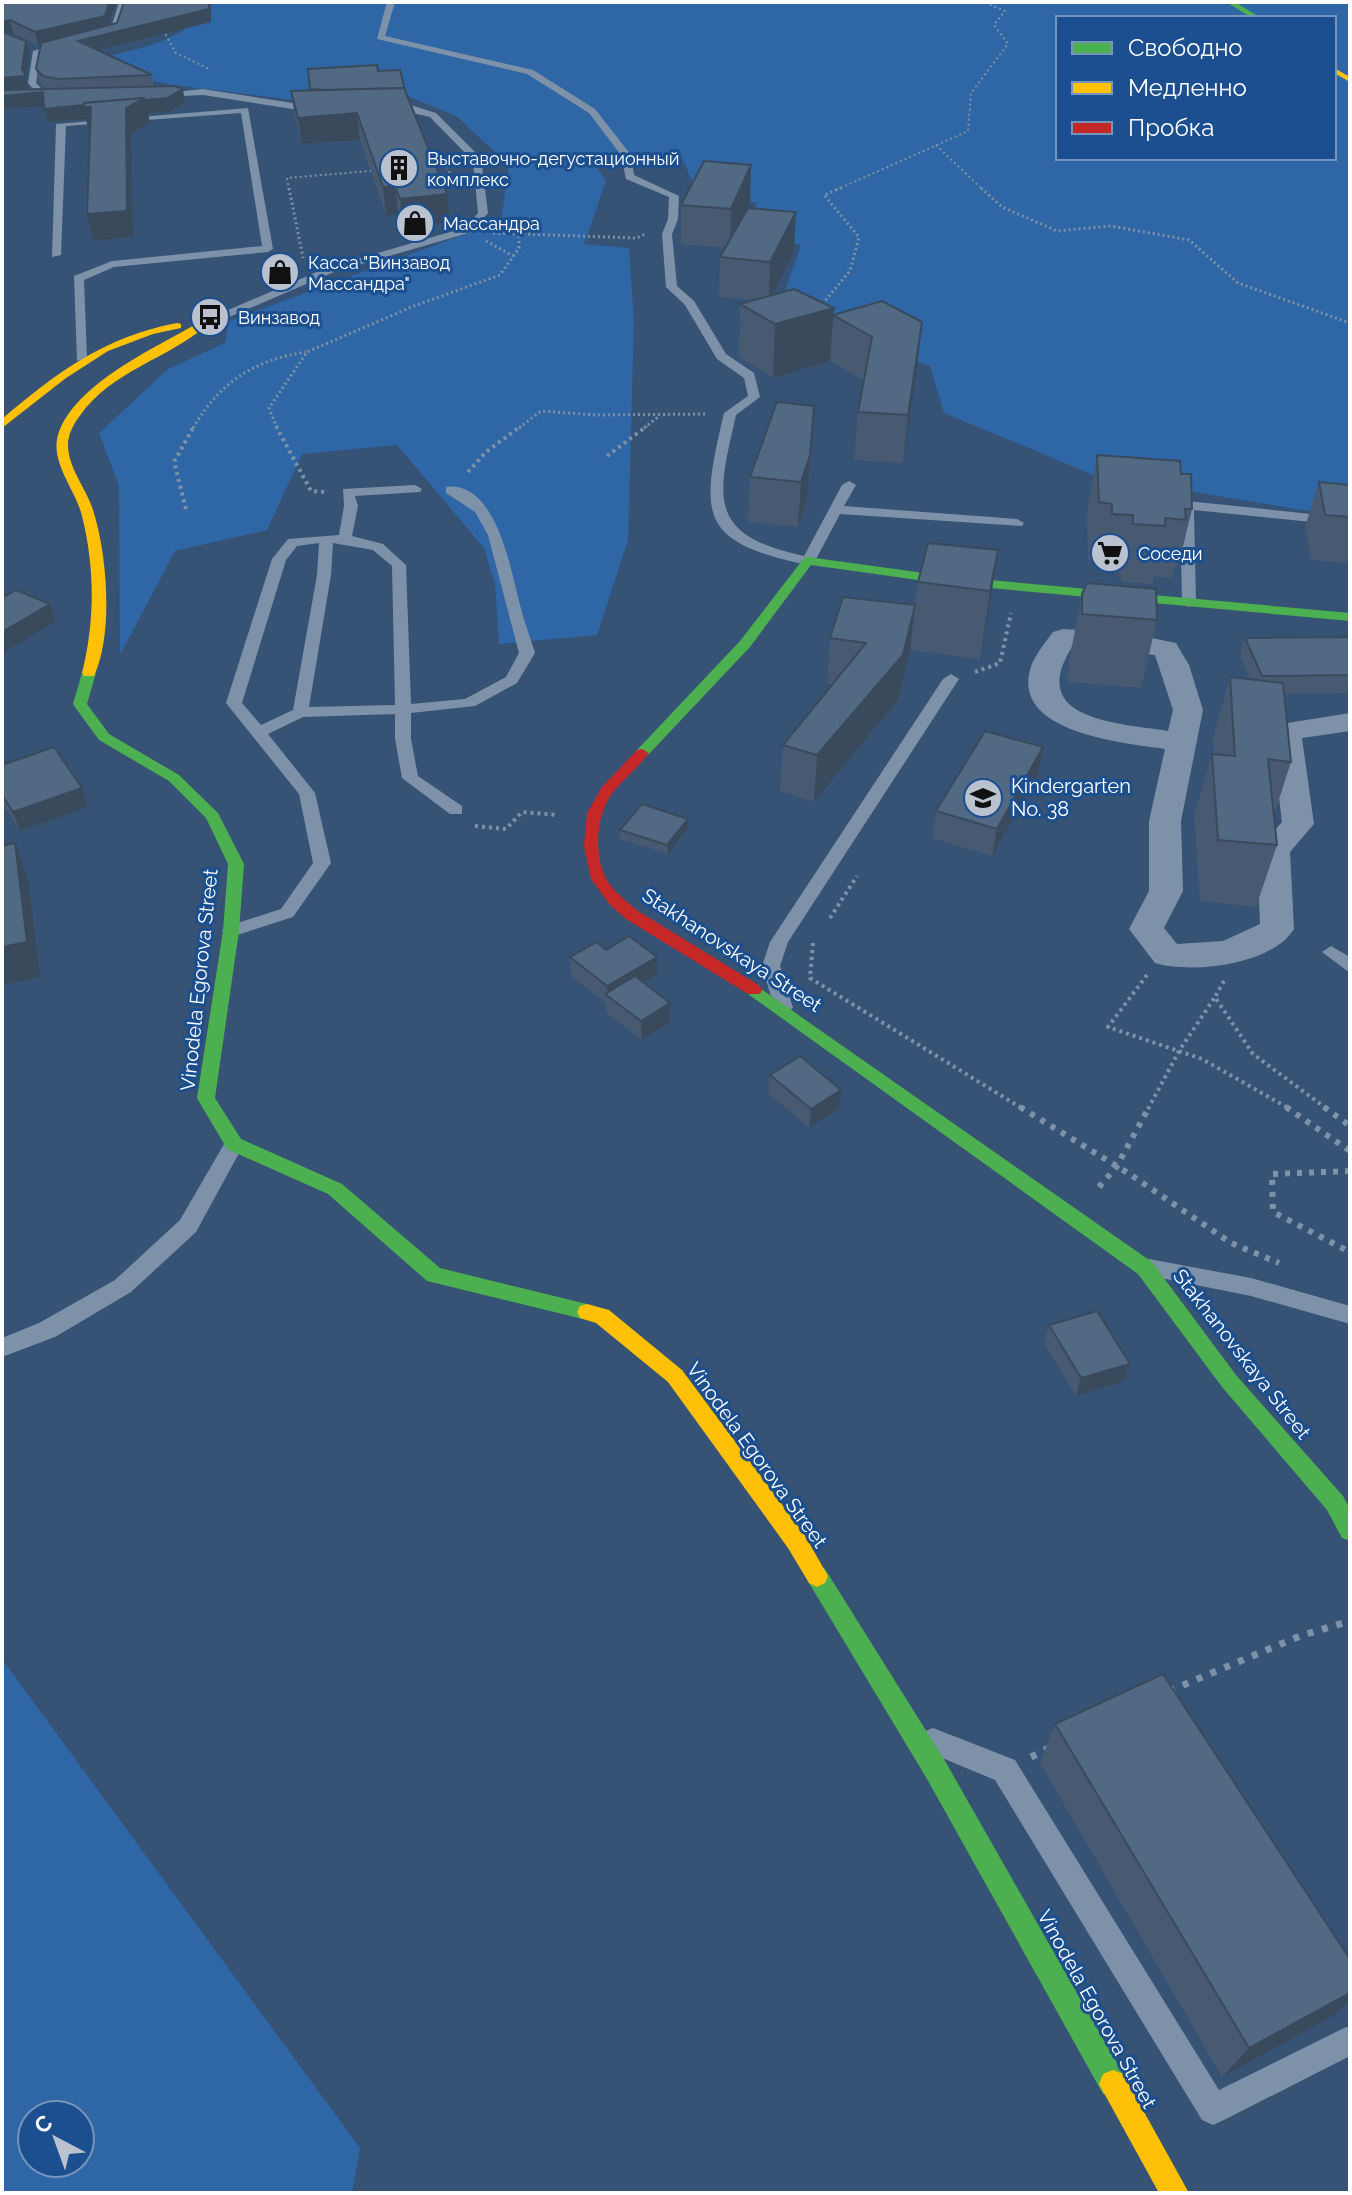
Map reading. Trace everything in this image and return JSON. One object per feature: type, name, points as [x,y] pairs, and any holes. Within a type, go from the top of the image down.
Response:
[{"type":"main road","points":[[1230,2],[1254,16]]},
{"type":"main road","points":[[2,425],[81,358],[158,327],[202,325]]},
{"type":"main road","name":"Vinodela Egorova Street","points":[[202,325],[112,382],[71,419],[62,437],[66,458],[85,501],[100,575],[101,618],[80,704],[104,737],[174,778],[213,816],[236,864],[231,931],[206,1098],[234,1144],[335,1189],[434,1275],[602,1316],[675,1376],[796,1541],[914,1734],[1175,2193]]},
{"type":"main road","points":[[594,817],[597,805],[613,784],[745,644],[808,561],[1016,587],[1350,617]]},
{"type":"main road","name":"Stakhanovskaya Street","points":[[594,817],[593,853],[602,886],[639,919],[783,1008],[1145,1268],[1229,1381],[1335,1503],[1350,1531]]},
{"type":"street","points":[[1193,725],[1165,821],[1166,891],[1146,929],[1167,955],[1207,958],[1240,951],[1277,929],[1273,850],[1298,824],[1272,728],[1350,722]]},
{"type":"lane","points":[[83,40],[116,30],[123,2]]},
{"type":"lane","points":[[391,2],[380,37],[530,72],[592,111],[626,155],[629,177],[674,196],[673,219],[667,234],[672,287],[690,303],[721,356],[750,376],[754,397],[730,413],[715,485],[716,514],[733,537],[781,557],[808,561],[849,485]]},
{"type":"lane","points":[[23,45],[37,51],[68,44]]},
{"type":"lane","points":[[37,51],[32,83],[42,94]]},
{"type":"lane","points":[[142,95],[203,92],[333,109]]},
{"type":"lane","points":[[29,95],[73,99]]},
{"type":"lane","points":[[376,107],[401,105],[433,115],[478,160],[483,213],[472,231]]},
{"type":"lane","points":[[56,255],[61,124],[245,110],[268,249],[112,264],[78,278],[81,358]]},
{"type":"lane","name":"Vinodela Egorova Street","points":[[202,325],[308,279],[472,231]]},
{"type":"lane","points":[[345,538],[351,506],[348,492],[415,489]]},
{"type":"lane","points":[[258,733],[300,712],[403,709],[469,703],[512,680],[527,653],[511,598],[502,544],[473,499],[451,490]]},
{"type":"lane","points":[[1189,603],[1187,505],[1350,522]]},
{"type":"lane","points":[[837,510],[1017,523]]},
{"type":"lane","points":[[300,712],[324,575],[326,538]]},
{"type":"lane","points":[[231,931],[287,913],[322,863],[307,793],[234,703],[279,559],[293,542],[345,538],[391,553],[399,565],[403,739],[410,778],[456,810]]},
{"type":"lane","points":[[783,1008],[771,966],[779,942],[951,679]]},
{"type":"lane","points":[[1331,952],[1350,967]]},
{"type":"lane","points":[[2,1348],[47,1330],[123,1286],[188,1226],[234,1144]]},
{"type":"lane","points":[[1145,1268],[1208,1276],[1279,1292],[1350,1315]]},
{"type":"lane","points":[[914,1734],[1005,1770],[1213,2109],[1346,2042]]},
{"type":"path","points":[[815,312],[850,271],[859,237],[824,195],[968,131],[971,93],[1008,44],[994,25],[1005,11],[984,2]]},
{"type":"path","points":[[116,30],[134,26],[162,28],[176,53],[254,93],[252,98]]},
{"type":"path","points":[[936,145],[1002,207],[1057,231],[1111,226],[1189,240],[1238,283],[1350,323]]},
{"type":"path","points":[[444,159],[457,187]]},
{"type":"path","points":[[308,279],[287,178],[371,171]]},
{"type":"path","points":[[472,231],[636,238],[667,234]]},
{"type":"path","points":[[472,231],[513,256]]},
{"type":"path","points":[[186,509],[174,462],[195,423],[230,377],[272,355],[307,352],[414,306],[500,275],[519,248],[519,235]]},
{"type":"path","points":[[307,352],[269,408],[283,442],[311,491]]},
{"type":"path","points":[[451,490],[486,452],[541,411],[658,416],[730,413]]},
{"type":"path","points":[[607,456],[658,416]]},
{"type":"path","points":[[951,679],[1000,663],[1016,587]]},
{"type":"path","points":[[456,810],[476,826],[506,829],[522,812],[594,817]]},
{"type":"path","points":[[1042,1194],[1102,1186],[1117,1166],[1179,1051],[1215,997],[1240,951]]},
{"type":"path","points":[[1167,955],[1140,982],[1108,1027],[1202,1059],[1297,1113],[1350,1151]]},
{"type":"path","points":[[810,978],[1117,1166],[1231,1243],[1284,1265]]},
{"type":"path","points":[[1215,997],[1253,1054],[1350,1126]]},
{"type":"path","points":[[1350,1171],[1272,1174],[1273,1212],[1350,1252]]},
{"type":"path","points":[[1157,1696],[1300,1636],[1350,1621]]},
{"type":"path","points":[[1005,1770],[1060,1743]]},
{"type":"shaded area","points":[[212,2],[1350,2],[1350,518],[1096,476],[944,413],[930,366],[779,309],[801,245],[745,238],[757,203],[696,192],[683,159],[588,155],[606,181],[584,244],[629,248],[634,322],[628,540],[597,635],[499,644],[495,584],[484,548],[397,445],[302,454],[267,530],[175,551],[120,655],[119,486],[99,433],[168,369],[225,343],[229,321],[501,221],[509,165],[456,116],[410,97],[294,100],[166,84],[149,80],[109,56],[166,39],[191,25]]},
{"type":"shaded area","points":[[2,1659],[360,2148],[352,2193],[2,2193]]},
{"type":"building","points":[[109,2],[105,16],[35,32],[10,20],[2,22],[2,4]]},
{"type":"building","points":[[124,2],[209,2],[209,9],[78,41],[152,75],[59,79],[43,76],[36,69],[41,43],[117,23]]},
{"type":"building","points":[[2,32],[26,41],[22,69],[26,76],[2,78]]},
{"type":"building","points":[[377,65],[378,71],[400,70],[405,90],[310,89],[308,69]]},
{"type":"building","points":[[175,86],[183,89],[167,98],[84,103],[44,109],[43,92],[2,96],[2,90]]},
{"type":"building","points":[[404,88],[447,194],[400,199],[395,186],[383,187],[357,113],[298,118],[291,91]]},
{"type":"building","points":[[144,98],[126,108],[127,211],[87,214],[91,107],[84,107],[84,103]]},
{"type":"building","points":[[704,161],[751,165],[731,209],[681,205]]},
{"type":"building","points":[[748,208],[796,212],[770,262],[720,257]]},
{"type":"building","points":[[794,289],[834,308],[775,324],[740,304]]},
{"type":"building","points":[[882,301],[922,322],[908,415],[858,412],[872,337],[833,315]]},
{"type":"building","points":[[777,402],[814,406],[810,455],[801,482],[750,477]]},
{"type":"building","points":[[1097,455],[1180,461],[1181,474],[1191,474],[1192,509],[1185,509],[1186,520],[1165,518],[1165,526],[1133,524],[1133,515],[1112,514],[1112,504],[1099,502]]},
{"type":"building","points":[[1319,482],[1350,485],[1350,517],[1325,515]]},
{"type":"building","points":[[928,543],[998,550],[990,591],[918,582]]},
{"type":"building","points":[[1087,583],[1156,589],[1157,620],[1082,614],[1082,594]]},
{"type":"building","points":[[16,590],[50,604],[2,632],[2,598]]},
{"type":"building","points":[[843,597],[915,605],[903,655],[817,755],[783,745],[866,643],[830,638]]},
{"type":"building","points":[[1350,637],[1350,675],[1262,676],[1245,638]]},
{"type":"building","points":[[1230,677],[1283,683],[1291,762],[1268,759],[1277,845],[1218,840],[1212,754],[1235,756]]},
{"type":"building","points":[[985,731],[1043,747],[997,829],[936,811]]},
{"type":"building","points":[[54,747],[82,788],[13,812],[2,795],[2,765]]},
{"type":"building","points":[[642,804],[688,819],[667,845],[620,830]]},
{"type":"building","points":[[15,843],[27,942],[2,947],[2,846]]},
{"type":"building","points":[[629,936],[657,957],[607,986],[570,957],[597,942],[606,950]]},
{"type":"building","points":[[635,976],[670,1003],[641,1021],[605,994]]},
{"type":"building","points":[[800,1056],[841,1090],[811,1109],[770,1075]]},
{"type":"building","points":[[1097,1311],[1130,1364],[1081,1378],[1049,1325]]},
{"type":"building","points":[[1163,1674],[1350,1959],[1350,1993],[1249,2048],[1055,1724]]},
{"type":"traffic: fast","points":[[1230,2],[1254,16]]},
{"type":"traffic: fast","points":[[642,753],[745,644],[808,561],[946,580],[1350,617]]},
{"type":"traffic: fast","points":[[89,673],[80,704],[104,737],[174,778],[213,816],[236,864],[231,931],[206,1098],[234,1144],[335,1189],[434,1275],[587,1312]]},
{"type":"traffic: fast","points":[[754,990],[1145,1268],[1229,1381],[1335,1503],[1350,1531]]},
{"type":"traffic: fast","points":[[817,1576],[936,1770],[1113,2084]]},
{"type":"traffic: slow","points":[[1336,71],[1350,80]]},
{"type":"traffic: slow","points":[[89,673],[99,614],[96,555],[88,515],[63,454],[64,434],[73,417],[104,385],[202,325]]},
{"type":"traffic: slow","points":[[2,425],[62,376],[104,349],[151,331],[177,326]]},
{"type":"traffic: slow","points":[[587,1312],[602,1316],[675,1376],[796,1541],[817,1576]]},
{"type":"traffic: slow","points":[[1113,2084],[1175,2193]]},
{"type":"traffic: jam","points":[[642,753],[618,777],[598,804],[592,823],[592,846],[599,879],[615,901],[632,915],[754,990]]},
{"type":"place","name":"Выставочно-дегустационный комплекс","points":[[399,168]]},
{"type":"place","name":"Массандра","points":[[415,223]]},
{"type":"place","name":"Касса \"Винзавод Массандра\"","points":[[280,272]]},
{"type":"place","name":"Винзавод","points":[[210,317]]},
{"type":"place","name":"Соседи","points":[[1110,553]]},
{"type":"place","name":"Kindergarten No. 38","points":[[983,798]]}]
